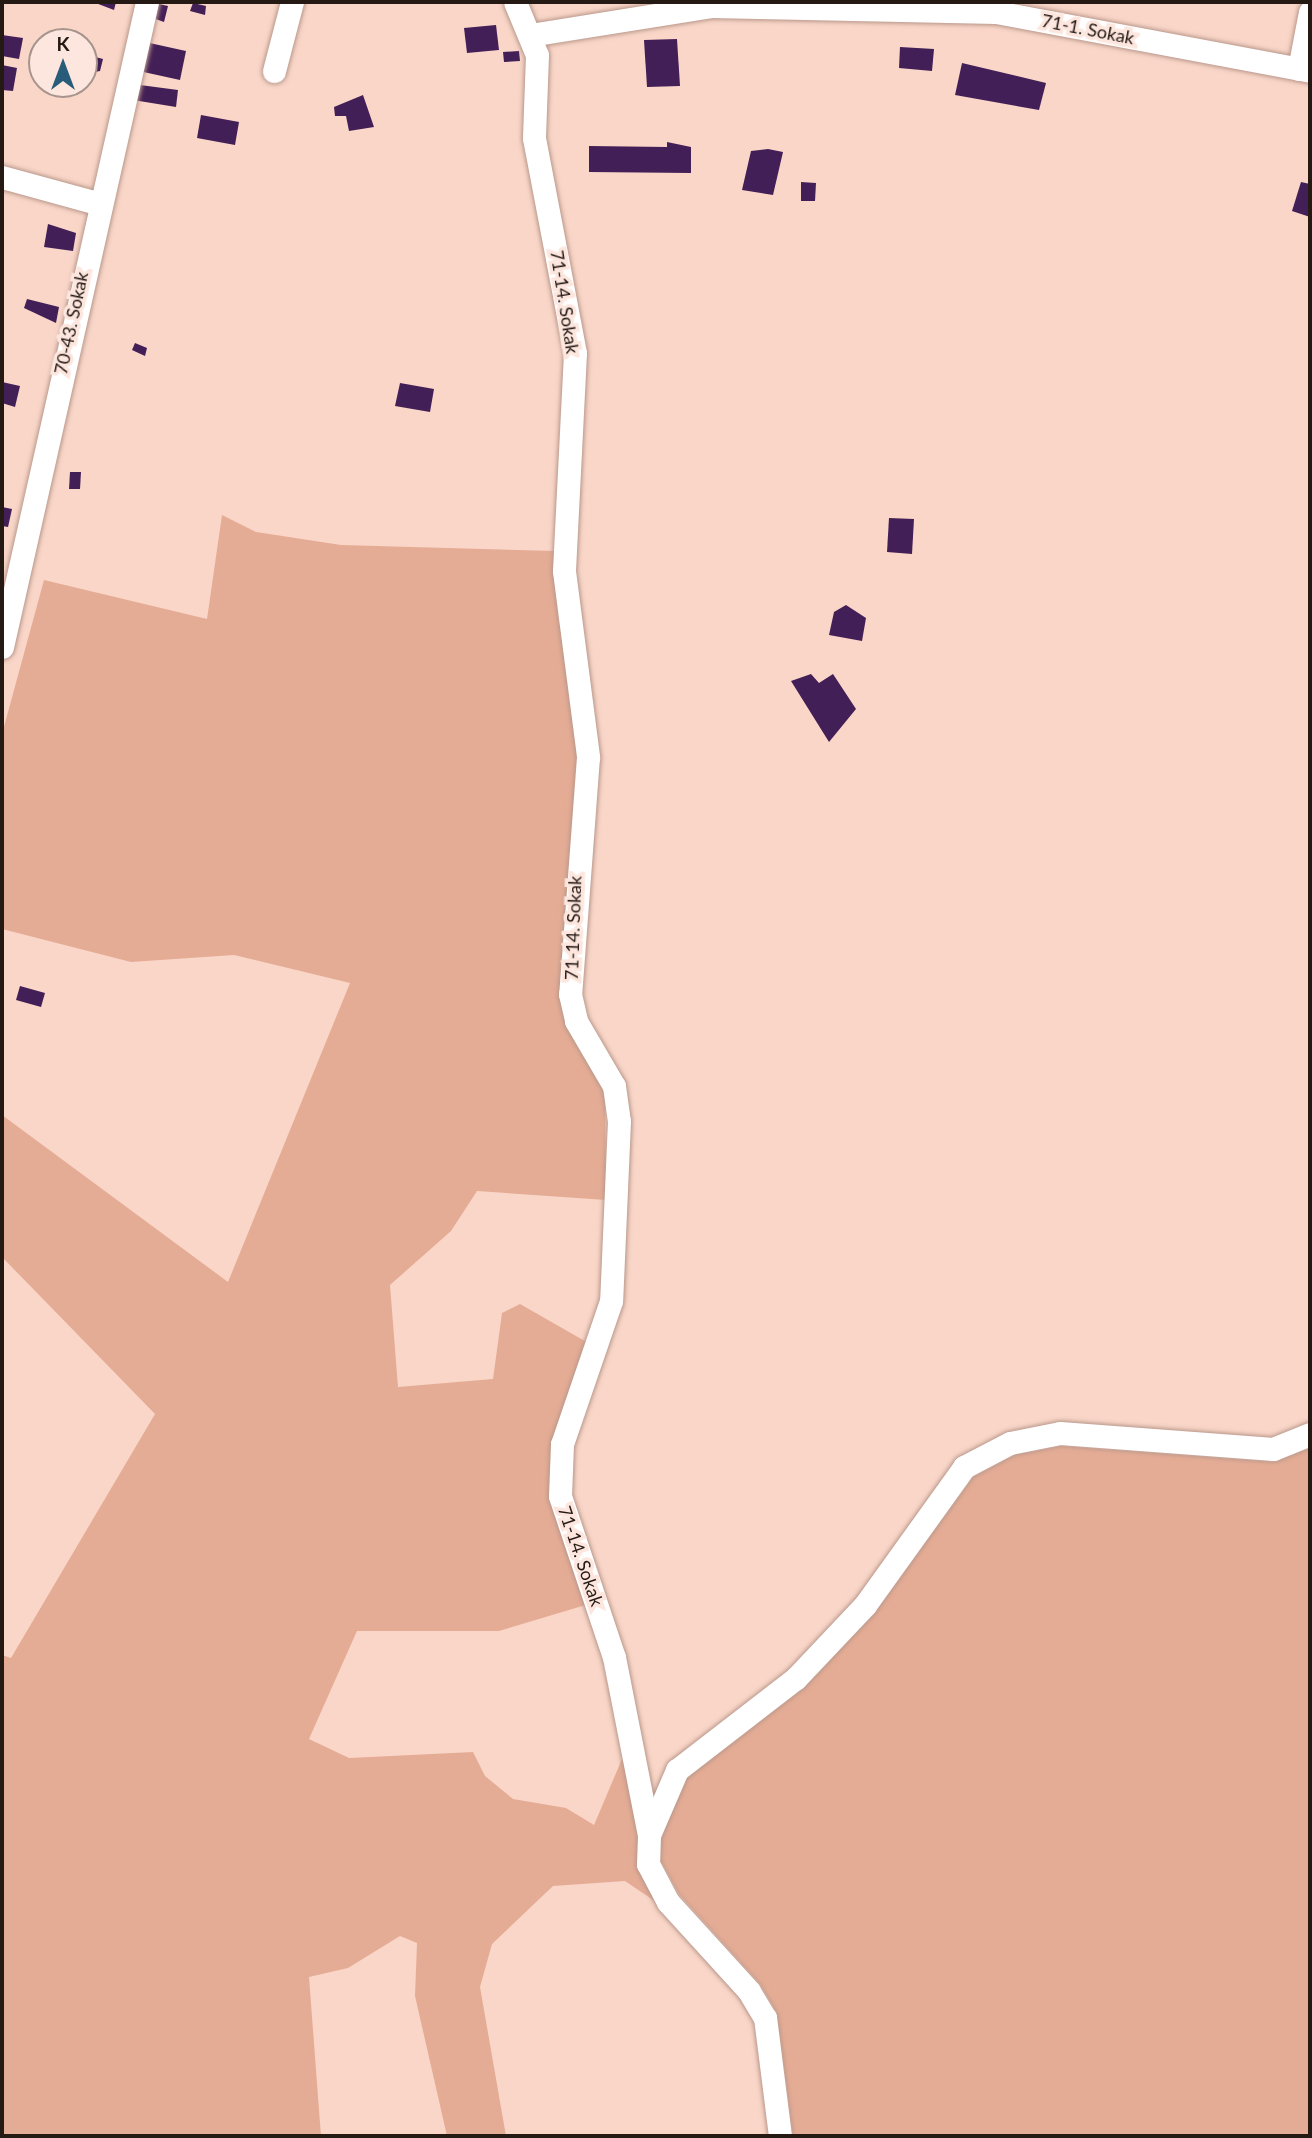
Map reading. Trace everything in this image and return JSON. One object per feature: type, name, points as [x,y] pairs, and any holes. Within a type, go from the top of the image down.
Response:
[{"type":"street","name":"70-43. Sokak","points":[[2,647],[97,203],[147,2]]},
{"type":"street","points":[[274,71],[292,2]]},
{"type":"street","name":"71-14. Sokak","points":[[515,2],[537,55],[534,138],[575,353],[564,572],[588,757],[570,994],[576,1021],[614,1086],[618,1121],[611,1301],[562,1444],[560,1496],[614,1657],[649,1835],[648,1864],[668,1902],[749,1991],[765,2018],[780,2136]]},
{"type":"street","name":"71-1. Sokak","points":[[530,35],[711,4],[996,12],[1305,70]]},
{"type":"street","points":[[1305,70],[1310,12]]},
{"type":"street","points":[[2,177],[97,203]]},
{"type":"street","points":[[649,1835],[677,1770],[796,1678],[865,1605],[964,1467],[1010,1443],[1060,1433],[1273,1448],[1310,1434]]},
{"type":"shaded area","points":[[222,515],[256,532],[341,545],[555,551],[558,618],[579,723],[561,995],[605,1090],[606,1200],[477,1191],[451,1231],[390,1285],[398,1387],[493,1379],[502,1313],[520,1304],[590,1344],[553,1443],[589,1604],[499,1631],[357,1631],[309,1739],[349,1758],[473,1752],[485,1776],[513,1799],[566,1808],[594,1825],[622,1759],[662,1906],[625,1881],[553,1886],[492,1944],[480,1987],[506,2136],[447,2136],[415,1996],[417,1943],[400,1936],[348,1968],[309,1977],[321,2136],[2,2136],[2,1655],[11,1658],[155,1414],[2,1257],[2,1115],[228,1282],[350,983],[234,955],[131,962],[2,929],[2,734],[44,580],[207,619]]},
{"type":"shaded area","points":[[1061,1446],[1275,1462],[1310,1448],[1310,2136],[793,2136],[777,2013],[760,1984],[679,1894],[661,1861],[661,1838],[687,1778],[804,1688],[875,1613],[973,1477],[1015,1455]]},
{"type":"building","points":[[93,2],[116,2],[114,10]]},
{"type":"building","points":[[154,3],[168,6],[164,22],[150,17]]},
{"type":"building","points":[[193,3],[206,6],[205,15],[190,11]]},
{"type":"building","points":[[496,25],[499,50],[467,53],[464,28]]},
{"type":"building","points":[[2,35],[23,38],[19,59],[2,56]]},
{"type":"building","points":[[677,39],[680,86],[647,87],[644,40]]},
{"type":"building","points":[[145,42],[186,51],[180,80],[139,71]]},
{"type":"building","points":[[900,47],[934,49],[932,71],[899,68]]},
{"type":"building","points":[[519,51],[520,61],[504,62],[503,52]]},
{"type":"building","points":[[98,58],[103,59],[98,71]]},
{"type":"building","points":[[962,63],[1046,83],[1039,110],[955,95]]},
{"type":"building","points":[[2,65],[17,68],[13,91],[2,90]]},
{"type":"building","points":[[140,85],[178,90],[176,107],[127,99]]},
{"type":"building","points":[[363,95],[374,127],[349,131],[346,116],[335,116],[334,107]]},
{"type":"building","points":[[201,115],[239,122],[235,145],[197,138]]},
{"type":"building","points":[[667,142],[691,147],[691,173],[589,172],[589,146],[667,147]]},
{"type":"building","points":[[768,149],[783,152],[773,195],[742,190],[751,151]]},
{"type":"building","points":[[801,182],[816,183],[815,201],[801,201]]},
{"type":"building","points":[[1301,182],[1310,184],[1310,217],[1292,211]]},
{"type":"building","points":[[48,224],[76,233],[73,251],[44,247]]},
{"type":"building","points":[[27,299],[59,307],[56,323],[24,308]]},
{"type":"building","points":[[135,343],[147,348],[145,356],[132,350]]},
{"type":"building","points":[[2,382],[20,386],[15,407],[2,403]]},
{"type":"building","points":[[400,383],[434,389],[430,412],[395,406]]},
{"type":"building","points":[[70,472],[81,472],[80,489],[69,489]]},
{"type":"building","points":[[2,507],[12,509],[8,527],[2,526]]},
{"type":"building","points":[[889,518],[914,519],[912,554],[887,552]]},
{"type":"building","points":[[846,605],[866,618],[862,641],[829,635],[834,612]]},
{"type":"building","points":[[811,674],[819,683],[833,674],[856,709],[829,742],[791,681]]},
{"type":"building","points":[[20,986],[45,993],[41,1007],[16,1000]]}]
